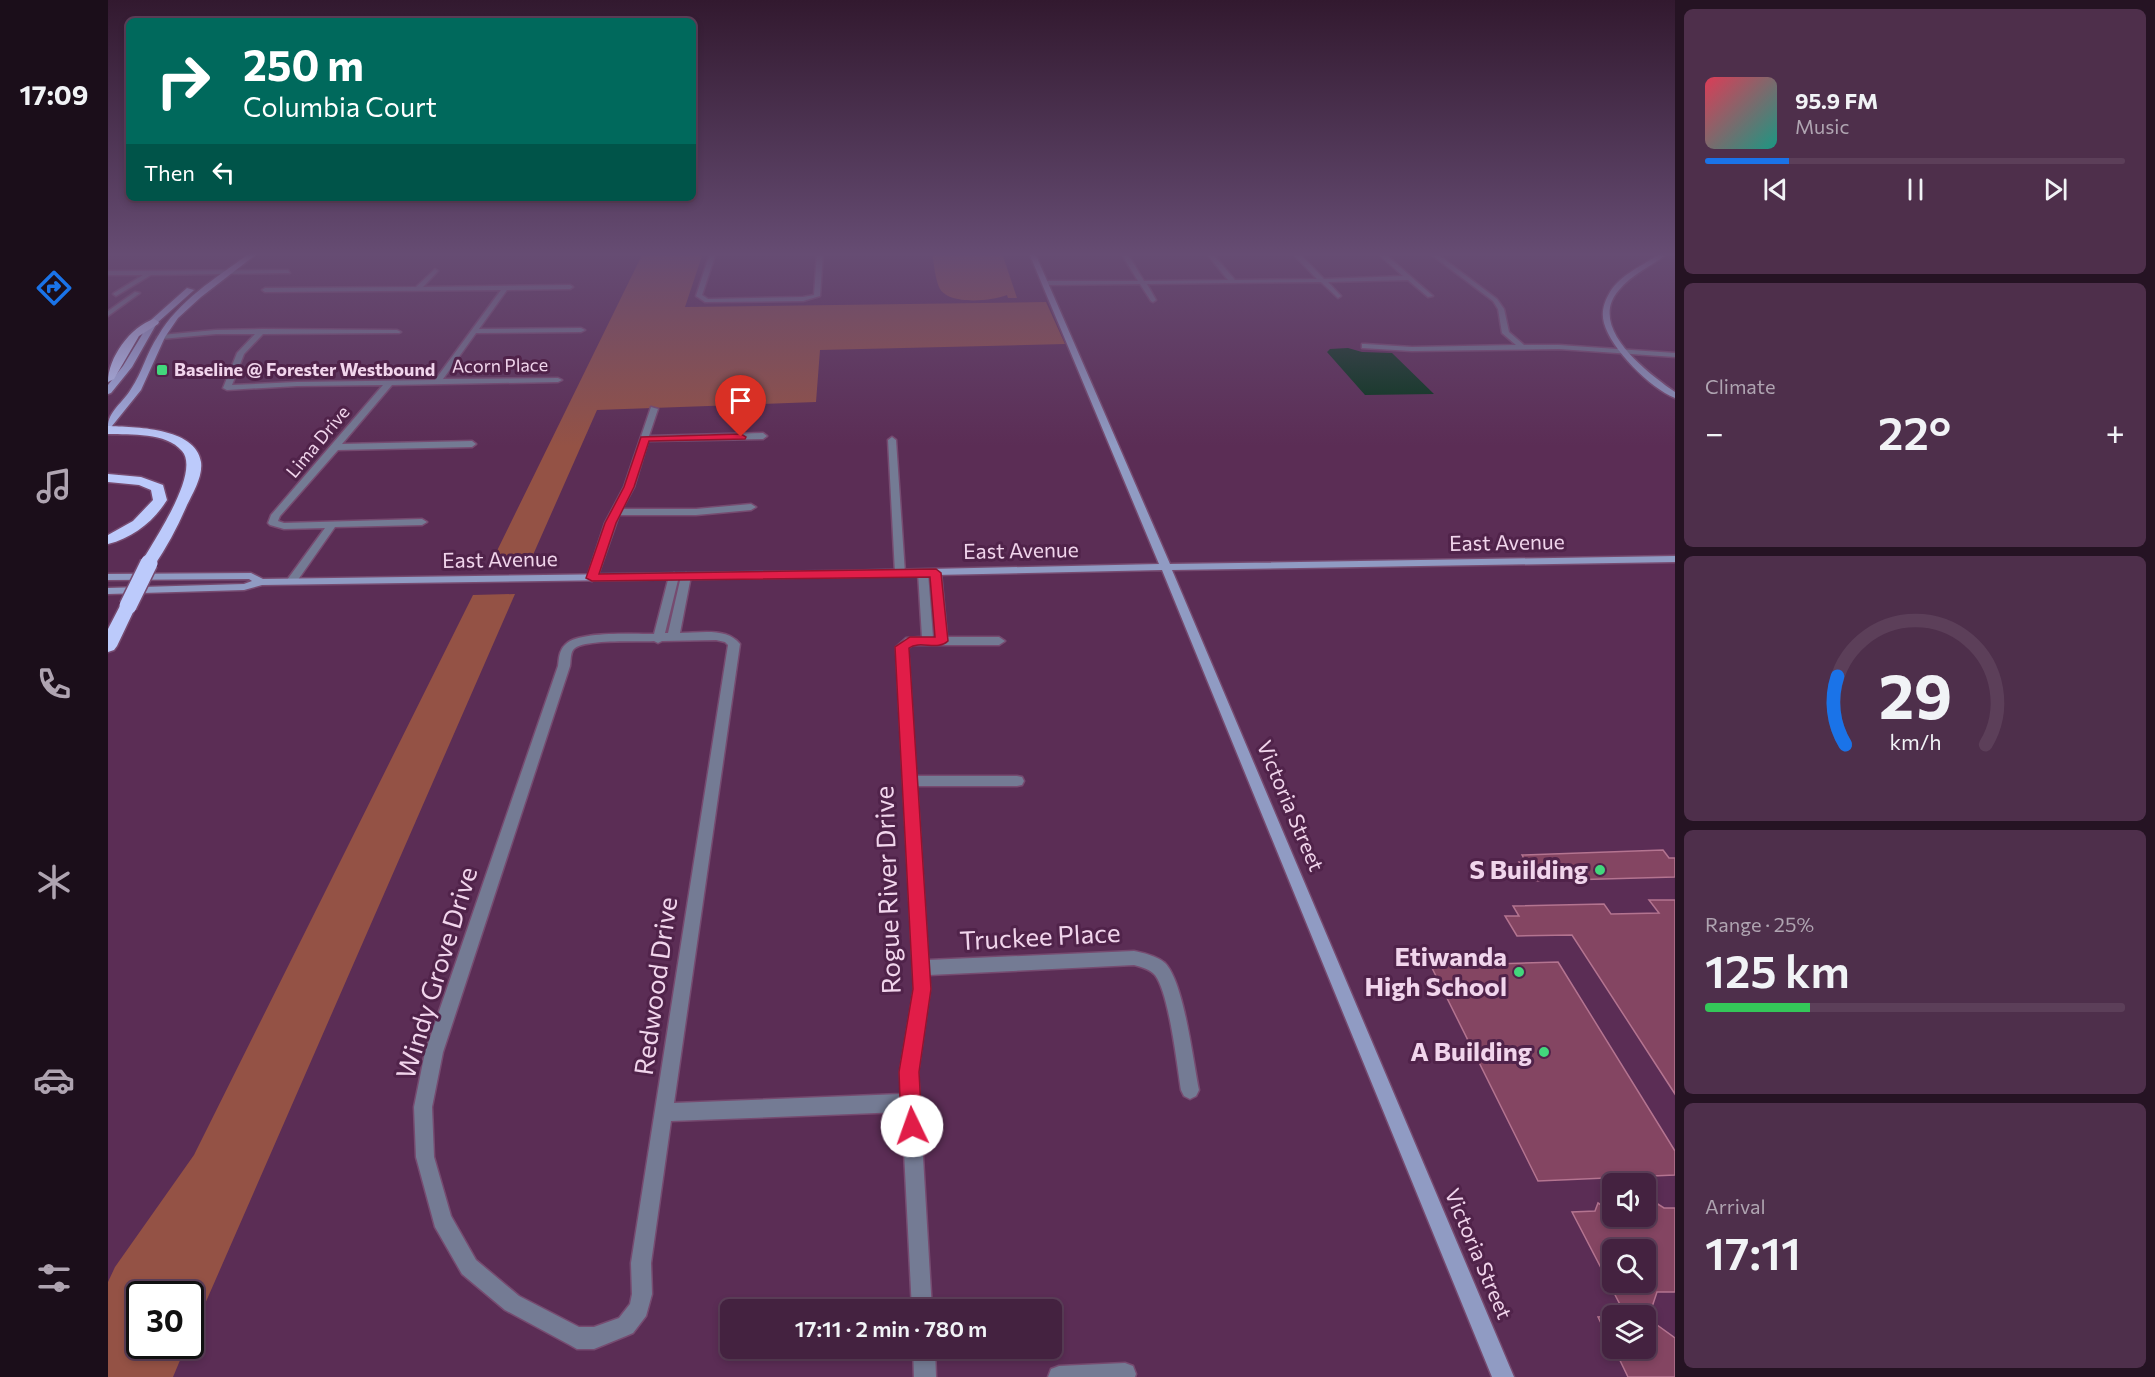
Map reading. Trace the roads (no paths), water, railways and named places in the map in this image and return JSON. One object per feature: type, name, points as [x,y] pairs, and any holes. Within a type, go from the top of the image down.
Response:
[{"type":"highway","points":[[108,379],[135,334],[154,322]]},
{"type":"highway","points":[[108,430],[167,436],[184,445],[191,453],[195,463],[194,475],[186,492],[108,646]]},
{"type":"highway","points":[[108,477],[148,483],[158,488],[160,500],[142,522],[108,540]]},
{"type":"main road","points":[[108,391],[127,367],[159,317]]},
{"type":"main road","points":[[108,424],[136,390],[161,337],[175,317]]},
{"type":"street","points":[[437,382],[484,317]]},
{"type":"street","name":"Victoria Street","points":[[1060,317],[1503,1377]]},
{"type":"street","points":[[1503,317],[1506,333],[1522,347]]},
{"type":"street","points":[[1606,317],[1612,336],[1624,352],[1675,396]]},
{"type":"street","points":[[474,331],[581,330]]},
{"type":"street","points":[[161,337],[262,331],[397,332]]},
{"type":"street","name":"Acorn Place","points":[[262,331],[241,353],[227,388],[297,384],[558,380]]},
{"type":"street","points":[[1365,346],[1412,349],[1558,347],[1675,355]]},
{"type":"street","name":"Lima Drive","points":[[333,524],[284,526],[273,523],[276,515],[390,382]]},
{"type":"street","points":[[592,578],[616,512],[629,487],[654,409]]},
{"type":"street","points":[[645,439],[763,436]]},
{"type":"street","points":[[892,440],[900,573]]},
{"type":"street","points":[[335,447],[472,444]]},
{"type":"street","points":[[616,512],[696,512],[751,507]]},
{"type":"street","points":[[291,582],[333,524],[422,522]]},
{"type":"street","name":"East Avenue","points":[[108,591],[244,587],[261,582],[936,573],[1675,559]]},
{"type":"street","points":[[923,573],[928,641],[999,641]]},
{"type":"street","points":[[936,573],[942,641]]},
{"type":"street","name":"East Avenue","points":[[108,577],[251,576],[261,582]]},
{"type":"street","points":[[680,576],[673,638],[658,639],[680,576]]},
{"type":"street","name":"Redwood Drive","points":[[615,1332],[626,1326],[639,1309],[642,1294],[641,1263],[727,682],[734,653],[734,644],[729,639],[716,636],[673,638]]},
{"type":"street","name":"Windy Grove Drive","points":[[615,1332],[594,1338],[577,1338],[512,1304],[469,1267],[442,1220],[424,1157],[423,1107],[434,1052],[564,666],[566,652],[578,641],[658,639]]},
{"type":"street","name":"Rogue River Drive","points":[[921,1299],[909,1072],[922,989],[902,647],[910,641],[928,641]]},
{"type":"street","points":[[910,782],[1017,781]]},
{"type":"street","name":"Truckee Place","points":[[921,968],[1134,958],[1160,969],[1171,993],[1190,1090]]},
{"type":"street","points":[[663,1112],[910,1102]]},
{"type":"street","points":[[924,1359],[925,1377]]},
{"type":"street","points":[[1059,1377],[1125,1374]]},
{"type":"place","name":"Baseline @ Forester Westbound","points":[[162,370]]},
{"type":"place","name":"S Building","points":[[1600,870]]},
{"type":"place","name":"Etiwanda High School","points":[[1519,972]]},
{"type":"place","name":"A Building","points":[[1544,1052]]}]
